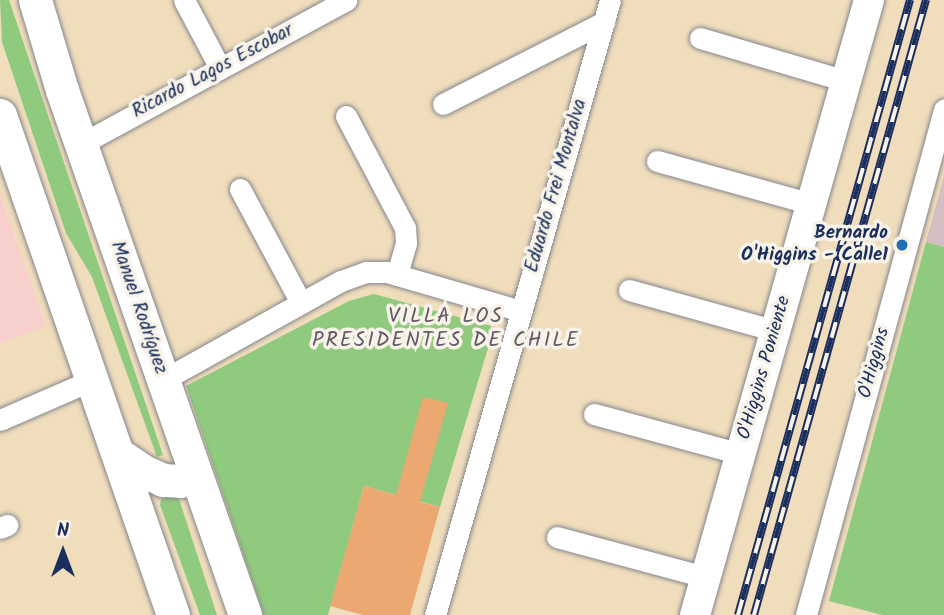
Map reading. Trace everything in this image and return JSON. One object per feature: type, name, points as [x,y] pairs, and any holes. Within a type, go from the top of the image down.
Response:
[{"type":"main road","name":"Manuel Rodríguez","points":[[35,0],[81,144],[244,615]]},
{"type":"main road","points":[[0,116],[173,615]]},
{"type":"main road","points":[[118,454],[143,471],[163,480],[180,481],[196,475]]},
{"type":"street","points":[[184,0],[220,68]]},
{"type":"street","name":"Eduardo Frei Montalva","points":[[435,615],[610,0]]},
{"type":"street","name":"O'Higgins Poniente","points":[[695,615],[869,0]]},
{"type":"street","name":"Ricardo Lagos Escobar","points":[[81,144],[337,2]]},
{"type":"street","points":[[443,104],[604,22]]},
{"type":"street","points":[[700,38],[846,81]]},
{"type":"street","name":"O'Higgins","points":[[806,615],[944,110]]},
{"type":"street","points":[[346,116],[405,228],[407,243],[397,275]]},
{"type":"street","points":[[657,161],[812,204]]},
{"type":"street","points":[[240,189],[301,303]]},
{"type":"street","points":[[163,380],[353,275],[376,272],[397,275],[522,311]]},
{"type":"street","points":[[629,290],[776,331]]},
{"type":"street","points":[[0,420],[92,380]]},
{"type":"street","points":[[594,414],[741,454]]},
{"type":"street","points":[[557,537],[705,577]]},
{"type":"shaded area","points":[[944,176],[944,247],[926,242]]},
{"type":"shaded area","points":[[0,194],[46,326],[0,343]]},
{"type":"green space","points":[[0,0],[9,0],[163,455],[157,457],[92,277],[66,233],[2,42]]},
{"type":"green space","points":[[926,242],[944,247],[944,615],[882,615],[829,601]]},
{"type":"green space","points":[[374,294],[491,326],[489,345],[440,507],[364,486],[328,615],[264,615],[186,386],[349,301]]},
{"type":"green space","points":[[174,495],[179,499],[217,615],[200,615],[160,505],[161,499]]},
{"type":"building","points":[[423,397],[448,403],[420,502],[440,507],[410,615],[363,615],[330,606],[364,486],[396,495]]},
{"type":"railway","points":[[738,615],[910,0]]},
{"type":"railway","points":[[754,615],[926,0]]},
{"type":"place","name":"Bernardo O'Higgins - Calle1","points":[[902,245]]},
{"type":"district","name":"VILLA LOS PRESIDENTES DE CHILE","points":[[446,329]]}]
